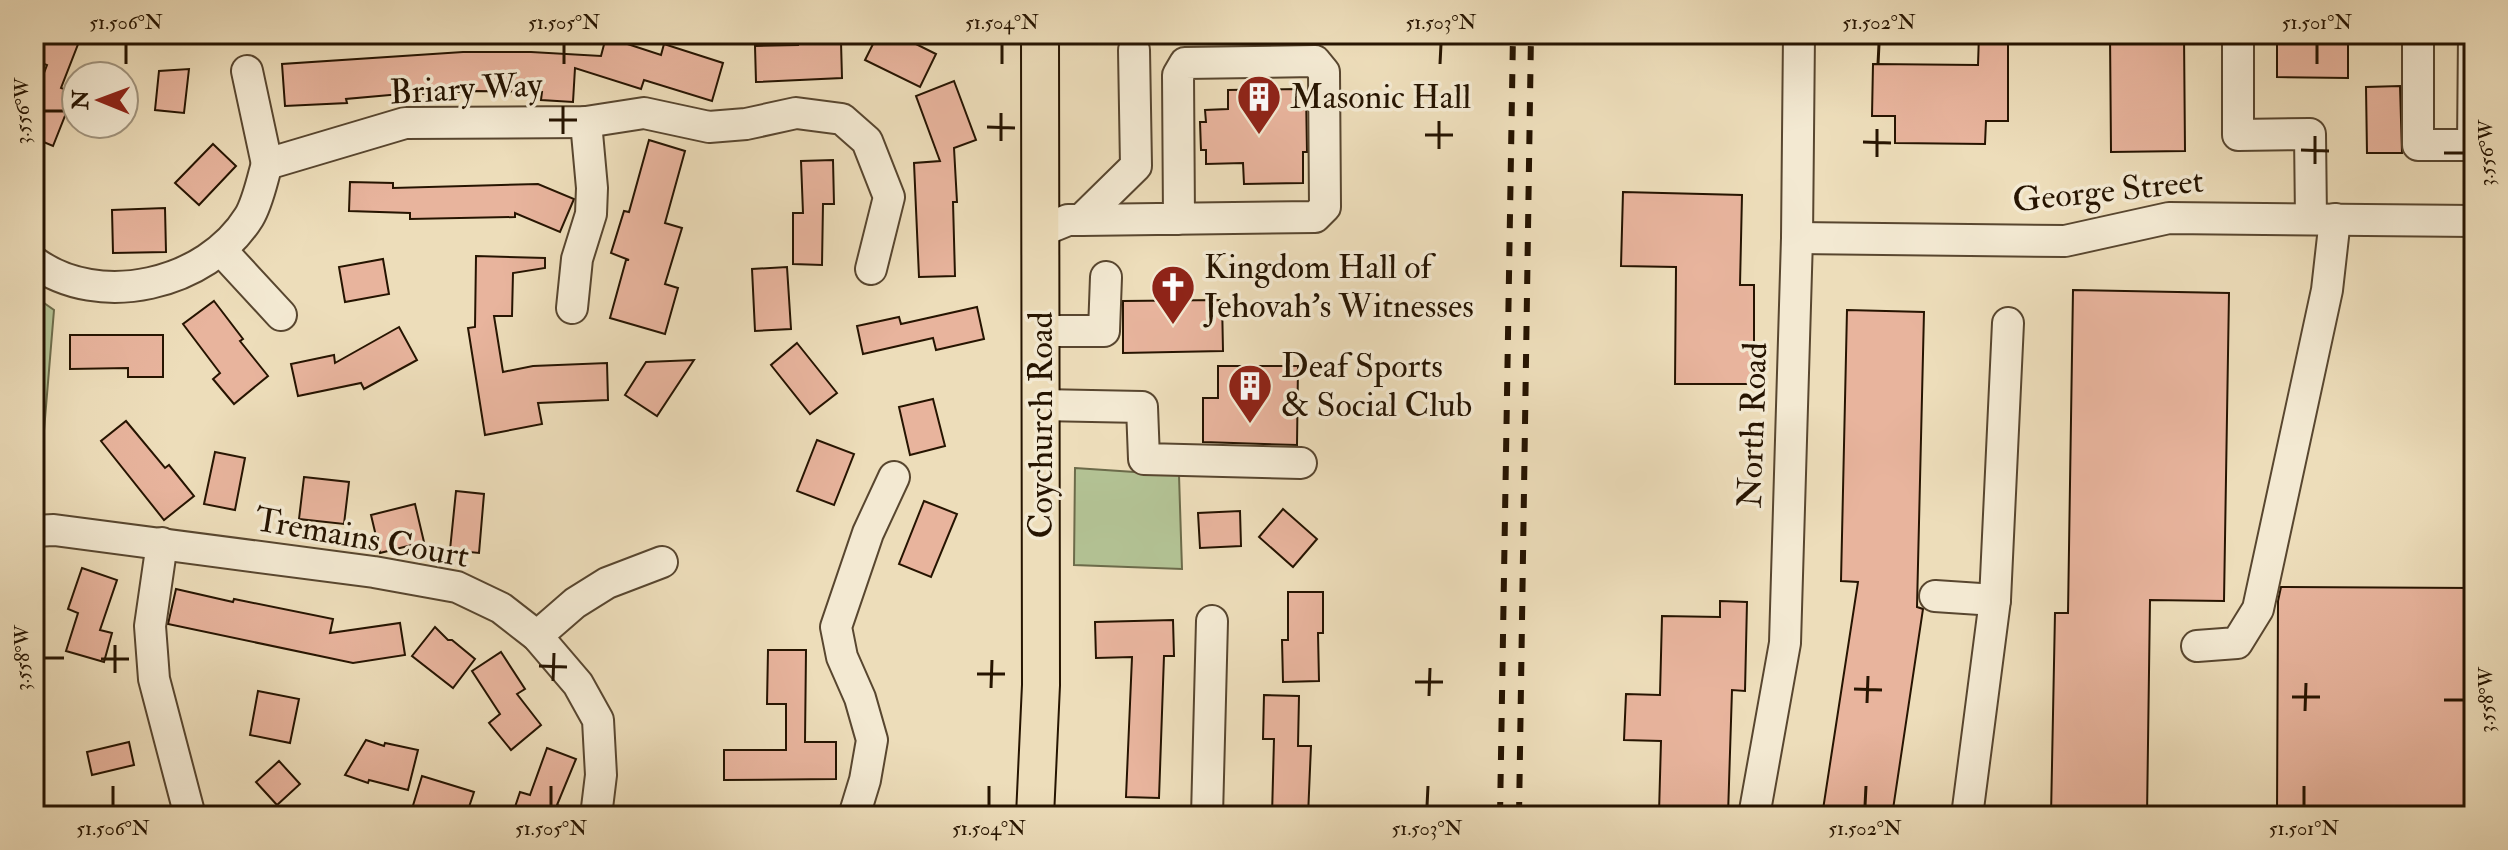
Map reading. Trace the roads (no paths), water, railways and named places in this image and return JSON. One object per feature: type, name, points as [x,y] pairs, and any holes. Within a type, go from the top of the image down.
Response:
[{"type":"main road","name":"Coychurch Road","points":[[1035,816],[1041,685],[1040,34]]},
{"type":"street","name":"North Road","points":[[1754,816],[1785,643],[1797,238],[1799,34]]},
{"type":"street","points":[[2197,646],[2237,643],[2258,609],[2327,290],[2323,219],[2310,134],[2238,135],[2238,34]]},
{"type":"street","points":[[2418,34],[2418,145],[2473,145],[2474,34]]},
{"type":"street","points":[[1081,220],[1136,166],[1134,50]]},
{"type":"street","points":[[1041,231],[1068,220],[1179,219],[1315,217],[1325,207],[1324,72],[1315,61],[1185,63],[1178,75],[1179,219]]},
{"type":"street","points":[[34,262],[78,282],[109,286],[153,284],[200,264],[221,250],[250,216],[267,164],[247,71]]},
{"type":"street","name":"Briary Way","points":[[267,164],[405,123],[586,122],[644,113],[709,127],[746,124],[796,113],[842,119],[867,141],[889,197],[871,269]]},
{"type":"street","points":[[572,308],[577,259],[591,214],[592,188],[586,122]]},
{"type":"street","name":"George Street","points":[[1797,238],[2065,241],[2169,218],[2474,221]]},
{"type":"street","points":[[221,250],[281,315]]},
{"type":"street","points":[[1041,331],[1104,331],[1106,277]]},
{"type":"street","points":[[1967,816],[1995,600],[2008,323]]},
{"type":"street","points":[[1041,405],[1142,407],[1144,459],[1301,463]]},
{"type":"street","points":[[854,816],[865,780],[872,740],[860,698],[842,657],[836,627],[868,533],[894,477]]},
{"type":"street","name":"Tremains Court","points":[[34,531],[54,530],[162,543],[374,572],[457,587],[501,608],[537,636],[578,684],[598,720],[601,775],[596,816]]},
{"type":"street","points":[[162,543],[150,626],[154,679],[190,816]]},
{"type":"street","points":[[537,636],[575,603],[607,583],[662,562]]},
{"type":"street","points":[[1935,596],[1995,600]]},
{"type":"street","points":[[1207,816],[1212,621]]},
{"type":"railway","points":[[1500,816],[1513,34]]},
{"type":"railway","points":[[1519,816],[1531,34]]},
{"type":"place","name":"Masonic Hall","points":[[1259,136]]},
{"type":"place","name":"Kingdom Hall of Jehovah's Witnesses","points":[[1173,326]]},
{"type":"place","name":"Deaf Sports & Social Club","points":[[1250,425]]}]
